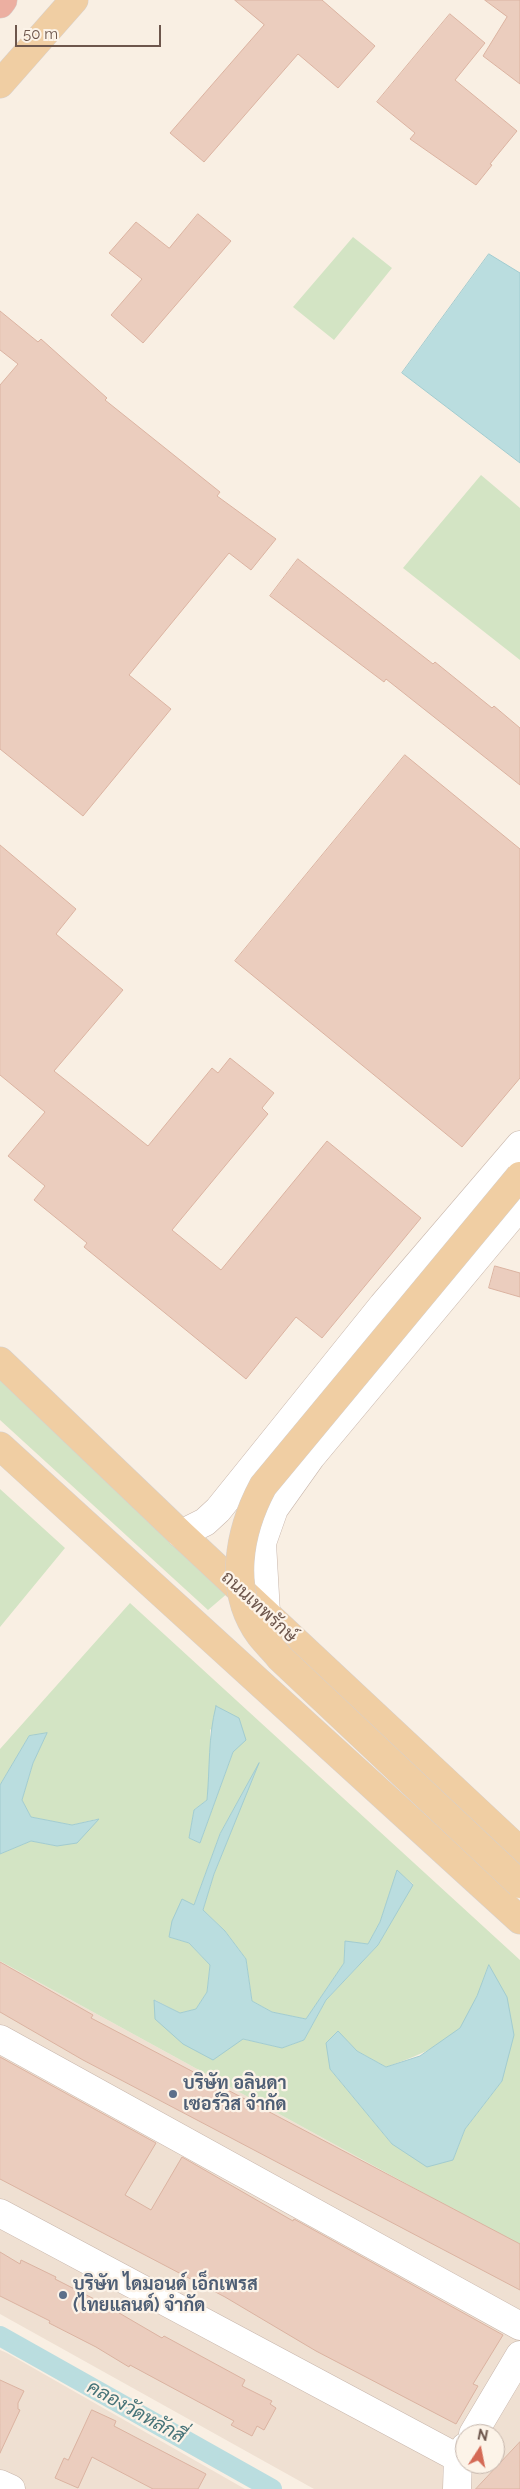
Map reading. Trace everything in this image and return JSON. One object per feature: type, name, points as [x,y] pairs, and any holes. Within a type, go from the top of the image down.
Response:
[{"type":"highway","points":[[0,4],[3,0]]},
{"type":"main road","points":[[0,84],[74,0]]},
{"type":"main road","points":[[520,1176],[263,1486],[250,1509],[240,1544],[240,1573],[246,1605],[259,1634],[280,1658],[520,1884]]},
{"type":"main road","name":"ถนนเทพรักษ์","points":[[0,1361],[181,1534],[520,1850]]},
{"type":"main road","points":[[0,1446],[520,1920]]},
{"type":"street","points":[[181,1534],[205,1522],[235,1488],[383,1305],[520,1145]]},
{"type":"street","points":[[266,1613],[262,1543],[274,1508],[311,1457],[520,1206]]},
{"type":"street","points":[[235,1488],[236,1509],[243,1514],[263,1515],[274,1508]]},
{"type":"street","points":[[0,2038],[520,2326]]},
{"type":"street","points":[[0,2213],[455,2448]]},
{"type":"street","points":[[480,2424],[517,2370]]},
{"type":"street","points":[[457,2489],[459,2474]]},
{"type":"street","points":[[0,2484],[11,2489]]},
{"type":"shaded area","points":[[0,1961],[520,2246],[520,2489],[314,2489],[0,2314]]},
{"type":"shaded area","points":[[0,2350],[7,2353],[245,2489],[0,2489]]},
{"type":"green space","points":[[353,237],[392,268],[334,340],[293,307]]},
{"type":"green space","points":[[481,475],[520,508],[520,660],[403,568]]},
{"type":"green space","points":[[0,1379],[229,1592],[208,1610],[0,1420]]},
{"type":"green space","points":[[0,1489],[65,1548],[0,1627]]},
{"type":"green space","points":[[130,1603],[520,1960],[520,2246],[0,1961],[0,1854],[31,1841],[57,1846],[97,1819],[72,1825],[31,1817],[22,1800],[33,1763],[46,1734],[29,1736],[0,1785],[0,1749]],"holes":[[[210,1729],[233,1752],[200,1843],[189,1838],[194,1810],[207,1800],[211,1763]],[[256,1769],[214,1874],[203,1910],[225,1931],[246,1959],[252,2001],[272,2012],[306,2019],[344,1963],[345,1942],[368,1944],[380,1922],[397,1871],[413,1884],[378,1945],[326,2000],[304,2040],[282,2048],[155,2019],[155,2000],[180,2013],[196,2009],[207,1992],[210,1965],[189,1943],[169,1937],[194,1905],[220,1834]],[[489,1965],[502,2081],[465,2129],[453,2160],[392,2144],[330,2069],[338,2032],[357,2051],[386,2067],[435,2047],[453,2035],[464,2023]]]},
{"type":"water","points":[[489,254],[520,273],[520,463],[402,373]]},
{"type":"water","points":[[216,1706],[239,1718],[246,1740],[233,1752],[200,1843],[189,1838],[194,1810],[207,1800],[210,1741]]},
{"type":"water","points":[[47,1733],[33,1763],[22,1800],[31,1817],[72,1825],[99,1819],[77,1843],[57,1846],[31,1841],[0,1854],[0,1785],[29,1736]]},
{"type":"water","points":[[259,1763],[214,1874],[203,1910],[225,1931],[246,1959],[252,2001],[272,2012],[306,2019],[344,1963],[345,1941],[368,1944],[380,1922],[397,1870],[413,1885],[378,1945],[326,2000],[304,2040],[282,2048],[243,2039],[213,2060],[183,2044],[155,2019],[154,2000],[180,2013],[196,2009],[207,1992],[210,1965],[189,1943],[169,1937],[172,1921],[182,1899],[194,1905],[220,1834]]},
{"type":"water","points":[[489,1965],[507,1997],[514,2035],[502,2081],[465,2129],[453,2160],[427,2167],[392,2144],[330,2069],[326,2043],[338,2031],[357,2051],[386,2067],[420,2056],[460,2028],[477,1996]]},
{"type":"building","points":[[235,0],[322,0],[375,46],[338,88],[298,54],[204,162],[170,133],[264,25]]},
{"type":"building","points":[[485,0],[520,0],[520,84],[483,56],[507,17]]},
{"type":"building","points":[[450,14],[485,43],[455,80],[517,131],[490,164],[492,165],[476,185],[410,139],[415,133],[377,102]]},
{"type":"building","points":[[198,214],[231,241],[143,343],[111,315],[142,279],[109,253],[136,222],[169,248]]},
{"type":"building","points":[[0,311],[38,342],[41,339],[107,398],[105,400],[220,492],[217,496],[276,539],[251,570],[229,553],[129,675],[171,709],[83,816],[0,749],[0,385],[18,364],[0,350]]},
{"type":"building","points":[[298,559],[433,664],[435,662],[520,728],[520,785],[386,679],[384,682],[270,596]]},
{"type":"building","points":[[405,755],[520,849],[520,1078],[462,1147],[235,961]]},
{"type":"building","points":[[0,845],[76,909],[56,934],[123,990],[54,1071],[148,1146],[212,1068],[218,1073],[230,1058],[274,1093],[262,1108],[268,1114],[172,1230],[221,1270],[327,1141],[421,1218],[322,1338],[296,1317],[246,1379],[84,1247],[87,1243],[34,1200],[45,1186],[8,1156],[45,1112],[0,1075]]},
{"type":"building","points":[[495,1266],[520,1273],[520,1297],[489,1288]]},
{"type":"building","points":[[0,1962],[93,2015],[91,2018],[520,2244],[520,2290],[83,2060],[0,2012]]},
{"type":"building","points":[[0,2057],[156,2143],[125,2195],[151,2210],[182,2157],[293,2221],[294,2219],[503,2335],[473,2384],[478,2386],[456,2424],[316,2351],[225,2297],[0,2179]]},
{"type":"building","points":[[0,2252],[20,2264],[21,2260],[56,2277],[55,2279],[102,2303],[162,2338],[164,2336],[245,2380],[242,2386],[272,2401],[270,2404],[276,2408],[264,2430],[257,2426],[252,2436],[231,2425],[234,2421],[130,2365],[129,2367],[96,2347],[49,2323],[50,2321],[0,2296]]},
{"type":"building","points":[[0,2380],[24,2391],[18,2403],[18,2409],[20,2410],[0,2453]]},
{"type":"building","points":[[92,2410],[116,2421],[114,2426],[206,2474],[198,2489],[153,2489],[92,2457],[78,2488],[55,2478],[64,2458],[68,2460]]},
{"type":"building","points":[[520,2442],[520,2489],[476,2489],[490,2474],[505,2474],[505,2458]]},
{"type":"waterway","name":"คลองวัดหลักสี่","points":[[0,2336],[272,2489]]},
{"type":"place","name":"บริษัท อลินดา เซอร์วิส จำกัด","points":[[173,2094]]},
{"type":"place","name":"บริษัท ไดมอนด์ เอ็กเพรส (ไทยแลนด์) จำกัด","points":[[63,2295]]}]
